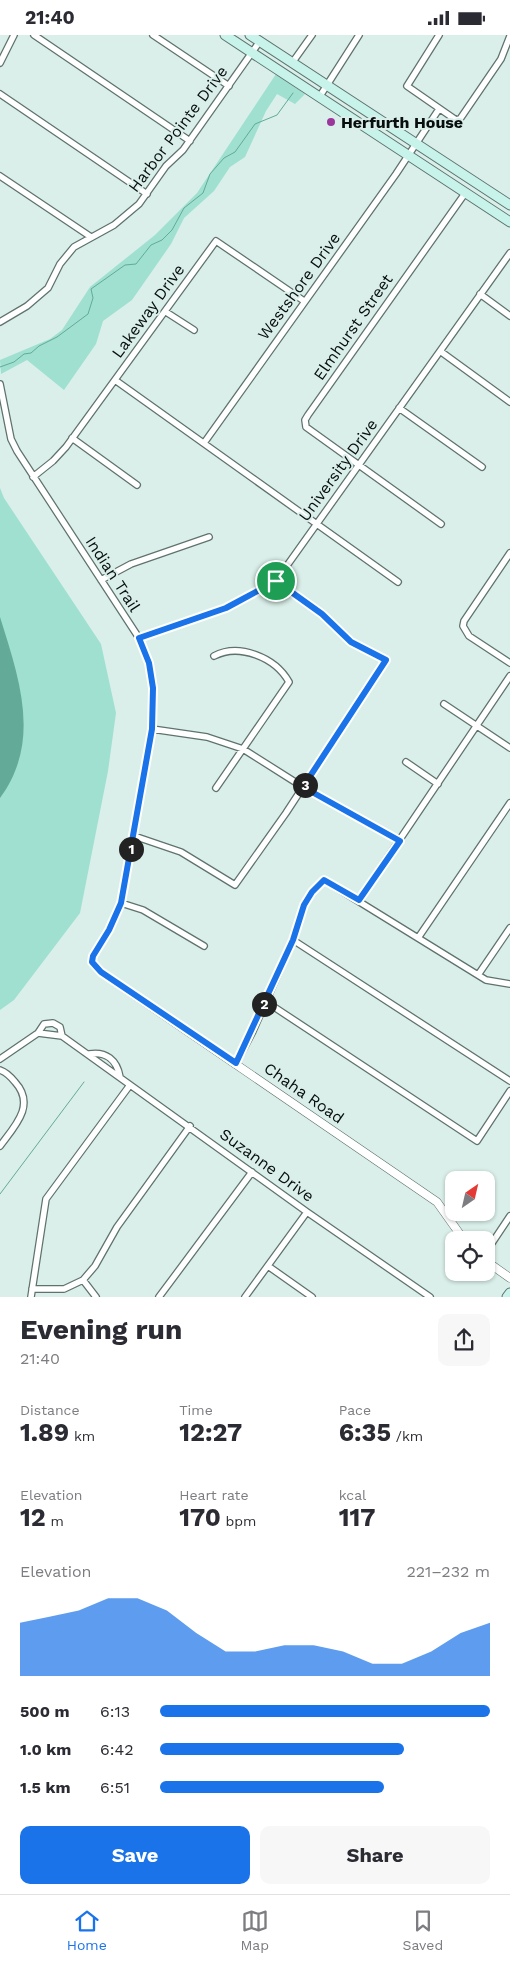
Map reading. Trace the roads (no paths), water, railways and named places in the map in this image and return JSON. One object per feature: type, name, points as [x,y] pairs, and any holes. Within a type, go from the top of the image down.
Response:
[{"type":"main road","points":[[225,35],[510,222]]},
{"type":"main road","points":[[250,35],[510,205]]},
{"type":"main road","points":[[323,98],[330,88]]},
{"type":"main road","points":[[366,126],[372,115]]},
{"type":"main road","points":[[507,1297],[510,1293]]},
{"type":"street","points":[[0,63],[14,35]]},
{"type":"street","points":[[34,35],[190,141]]},
{"type":"street","points":[[153,35],[229,86]]},
{"type":"street","points":[[292,63],[312,35]]},
{"type":"street","points":[[330,88],[359,35]]},
{"type":"street","points":[[439,35],[407,83],[409,88],[453,119],[460,119],[501,59],[510,36]]},
{"type":"street","name":"Harbor Pointe Drive","points":[[0,322],[38,298],[48,288],[68,253],[119,221],[147,194],[166,166],[190,141],[260,41]]},
{"type":"street","points":[[0,94],[147,194]]},
{"type":"street","name":"Westshore Drive","points":[[204,443],[409,154],[438,109]]},
{"type":"street","points":[[0,176],[91,237]]},
{"type":"street","name":"Elmhurst Street","points":[[442,524],[306,427],[305,420],[466,192]]},
{"type":"street","name":"Lakeway Drive","points":[[33,477],[53,461],[72,438],[166,312],[216,241],[304,301]]},
{"type":"street","name":"University Drive","points":[[139,638],[226,608],[276,581],[510,253]]},
{"type":"street","points":[[480,294],[510,316]]},
{"type":"street","points":[[166,312],[194,330]]},
{"type":"street","points":[[440,351],[510,402]]},
{"type":"street","points":[[115,380],[398,582]]},
{"type":"street","name":"Indian Trail","points":[[0,384],[11,439],[33,477],[139,638],[149,663],[153,688],[152,729],[121,903],[109,930],[93,956],[92,962]]},
{"type":"street","points":[[399,408],[482,467]]},
{"type":"street","points":[[72,438],[137,485]]},
{"type":"street","points":[[101,580],[131,564],[209,537]]},
{"type":"street","points":[[510,553],[464,621],[463,626],[469,635],[510,663]]},
{"type":"street","points":[[134,836],[181,853],[235,885],[303,787],[386,660],[351,642],[322,614],[276,581]]},
{"type":"street","points":[[214,656],[235,651],[253,653],[276,667],[289,682],[216,788]]},
{"type":"street","points":[[359,900],[510,676]]},
{"type":"street","points":[[444,704],[510,748]]},
{"type":"street","points":[[152,729],[207,737],[244,749],[303,787],[400,841]]},
{"type":"street","points":[[406,762],[438,784]]},
{"type":"street","points":[[418,938],[510,803]]},
{"type":"street","points":[[236,1063],[293,940],[304,905],[324,880],[478,975],[494,982],[510,984]]},
{"type":"street","points":[[121,903],[143,910],[204,946]]},
{"type":"street","points":[[478,975],[510,928]]},
{"type":"street","points":[[293,940],[510,1081]]},
{"type":"street","name":"Chaha Road","points":[[92,962],[101,972],[437,1202],[458,1231]]},
{"type":"street","points":[[265,1001],[477,1141],[510,1091]]},
{"type":"street","points":[[0,1059],[38,1033],[44,1024],[53,1023],[60,1027],[62,1036]]},
{"type":"street","points":[[38,1033],[62,1036],[89,1054],[101,1053],[117,1066],[120,1077]]},
{"type":"street","name":"Suzanne Drive","points":[[89,1054],[307,1212],[430,1297]]},
{"type":"street","points":[[0,1070],[23,1091],[25,1101],[20,1117],[0,1146]]},
{"type":"street","points":[[31,1297],[46,1199],[130,1085]]},
{"type":"street","points":[[32,1289],[64,1289],[83,1281],[95,1266],[116,1227],[190,1126]]},
{"type":"street","points":[[159,1297],[252,1172]]},
{"type":"street","points":[[245,1297],[307,1212]]},
{"type":"street","points":[[495,1238],[510,1217]]},
{"type":"street","points":[[268,1266],[312,1297]]},
{"type":"street","points":[[495,1267],[510,1278]]},
{"type":"street","points":[[83,1281],[96,1297]]},
{"type":"waterway","points":[[0,367],[14,362],[24,354],[31,353],[88,314],[93,298],[91,289],[125,265],[136,264],[151,245],[162,240],[172,230],[184,208],[203,193],[210,174],[224,158],[235,152],[255,124],[277,115],[293,93]]},
{"type":"waterway","points":[[0,1194],[84,1082]]},
{"type":"place","name":"Herfurth House","points":[[331,122]]}]
